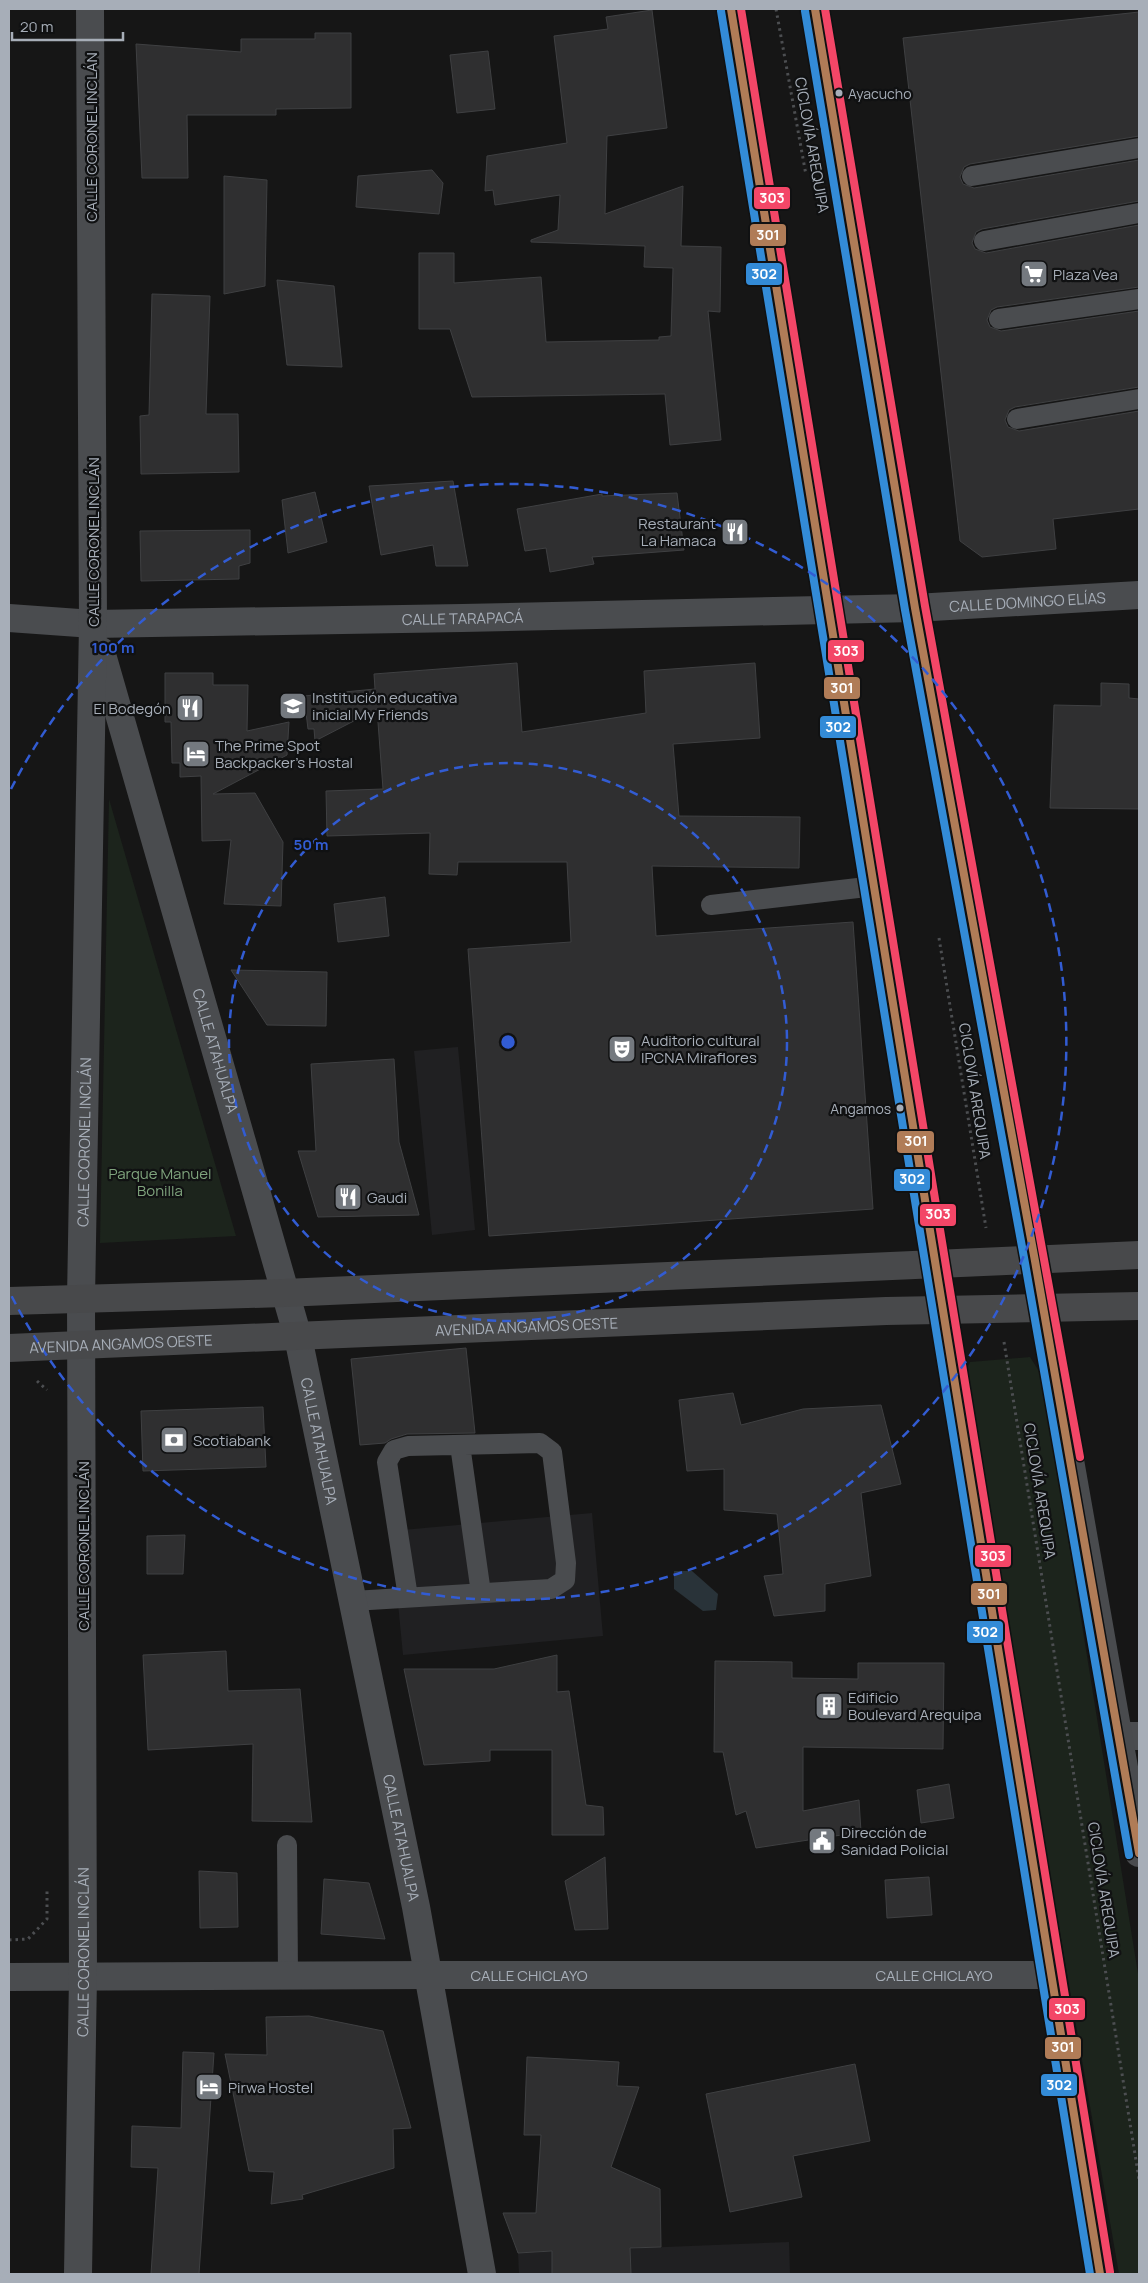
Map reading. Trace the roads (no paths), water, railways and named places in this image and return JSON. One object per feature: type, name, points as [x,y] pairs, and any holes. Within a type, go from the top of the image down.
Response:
[{"type":"main road","points":[[731,9],[1100,2274]]},
{"type":"main road","points":[[815,9],[915,608],[1043,1308],[1130,1736],[1139,1853]]},
{"type":"main road","points":[[9,1301],[284,1293],[1139,1255]]},
{"type":"main road","name":"AVENIDA ANGAMOS OESTE","points":[[9,1348],[942,1309],[1139,1306]]},
{"type":"street","name":"CALLE CORONEL INCLÁN","points":[[78,2274],[82,1977],[81,1298],[94,624],[90,9]]},
{"type":"street","name":"CALLE DOMINGO ELÍAS","points":[[915,608],[1139,595]]},
{"type":"street","name":"CALLE TARAPACÁ","points":[[9,618],[94,624],[915,608]]},
{"type":"street","name":"CALLE ATAHUALPA","points":[[94,624],[298,1337],[428,1975],[482,2274]]},
{"type":"street","name":"CALLE CHICLAYO","points":[[9,1978],[428,1975],[1050,1975]]},
{"type":"lane","points":[[972,176],[1139,148]]},
{"type":"lane","points":[[984,241],[1139,213]]},
{"type":"lane","points":[[998,319],[1139,299]]},
{"type":"lane","points":[[1017,419],[1139,399]]},
{"type":"lane","points":[[711,905],[874,886]]},
{"type":"lane","points":[[353,1601],[551,1588],[565,1580],[566,1563],[552,1452],[540,1443],[408,1446],[394,1450],[387,1462],[408,1597]]},
{"type":"lane","points":[[460,1445],[481,1593]]},
{"type":"lane","points":[[287,1846],[288,1976]]},
{"type":"place","name":"Ayacucho","points":[[839,93]]},
{"type":"place","name":"Plaza Vea","points":[[1034,274]]},
{"type":"place","name":"Restaurant La Hamaca","points":[[735,532]]},
{"type":"place","name":"Institución educativa inicial My Friends","points":[[293,706]]},
{"type":"place","name":"El Bodegón","points":[[190,708]]},
{"type":"place","name":"The Prime Spot Backpacker's Hostal","points":[[196,754]]},
{"type":"place","name":"Auditorio cultural IPCNA Miraflores","points":[[622,1049]]},
{"type":"place","name":"Angamos","points":[[900,1108]]},
{"type":"place","name":"Gaudi","points":[[348,1197]]},
{"type":"place","name":"Scotiabank","points":[[174,1440]]},
{"type":"place","name":"Edificio Boulevard Arequipa","points":[[829,1706]]},
{"type":"place","name":"Dirección de Sanidad Policial","points":[[822,1841]]},
{"type":"place","name":"Pirwa Hostel","points":[[209,2087]]},
{"type":"park label","name":"Parque Manuel Bonilla","points":[[160,1182]]}]
